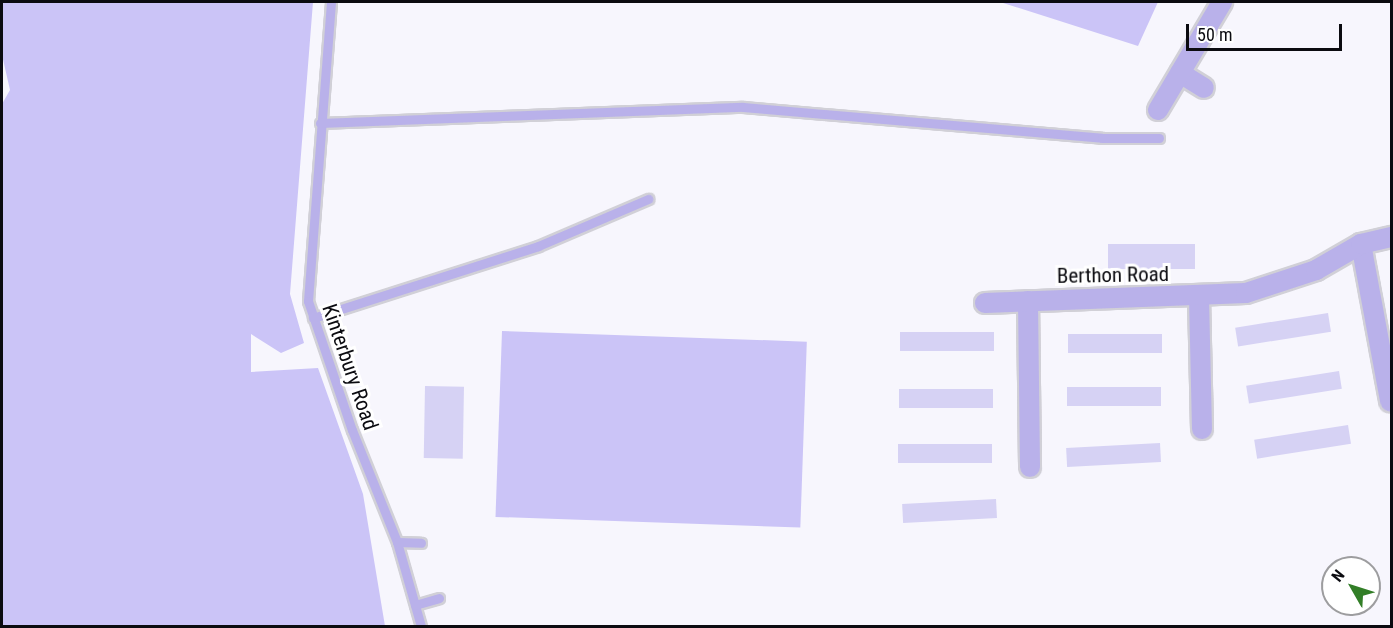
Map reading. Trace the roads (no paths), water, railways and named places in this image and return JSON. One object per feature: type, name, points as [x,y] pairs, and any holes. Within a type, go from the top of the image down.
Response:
[{"type":"street","points":[[1158,110],[1222,2]]},
{"type":"street","points":[[1180,73],[1204,88]]},
{"type":"street","name":"Berthon Road","points":[[985,303],[1199,297],[1246,293],[1280,284],[1316,270],[1341,253],[1390,234]]},
{"type":"street","points":[[1362,244],[1390,401]]},
{"type":"street","points":[[1199,297],[1202,429]]},
{"type":"street","points":[[1028,301],[1030,467]]},
{"type":"lane","name":"Kinterbury Road","points":[[331,2],[308,301],[397,542],[421,627]]},
{"type":"lane","points":[[320,123],[742,107],[1102,138],[1159,138]]},
{"type":"lane","points":[[313,318],[538,246],[648,199]]},
{"type":"lane","points":[[397,542],[421,543]]},
{"type":"lane","points":[[415,604],[439,598]]}]
